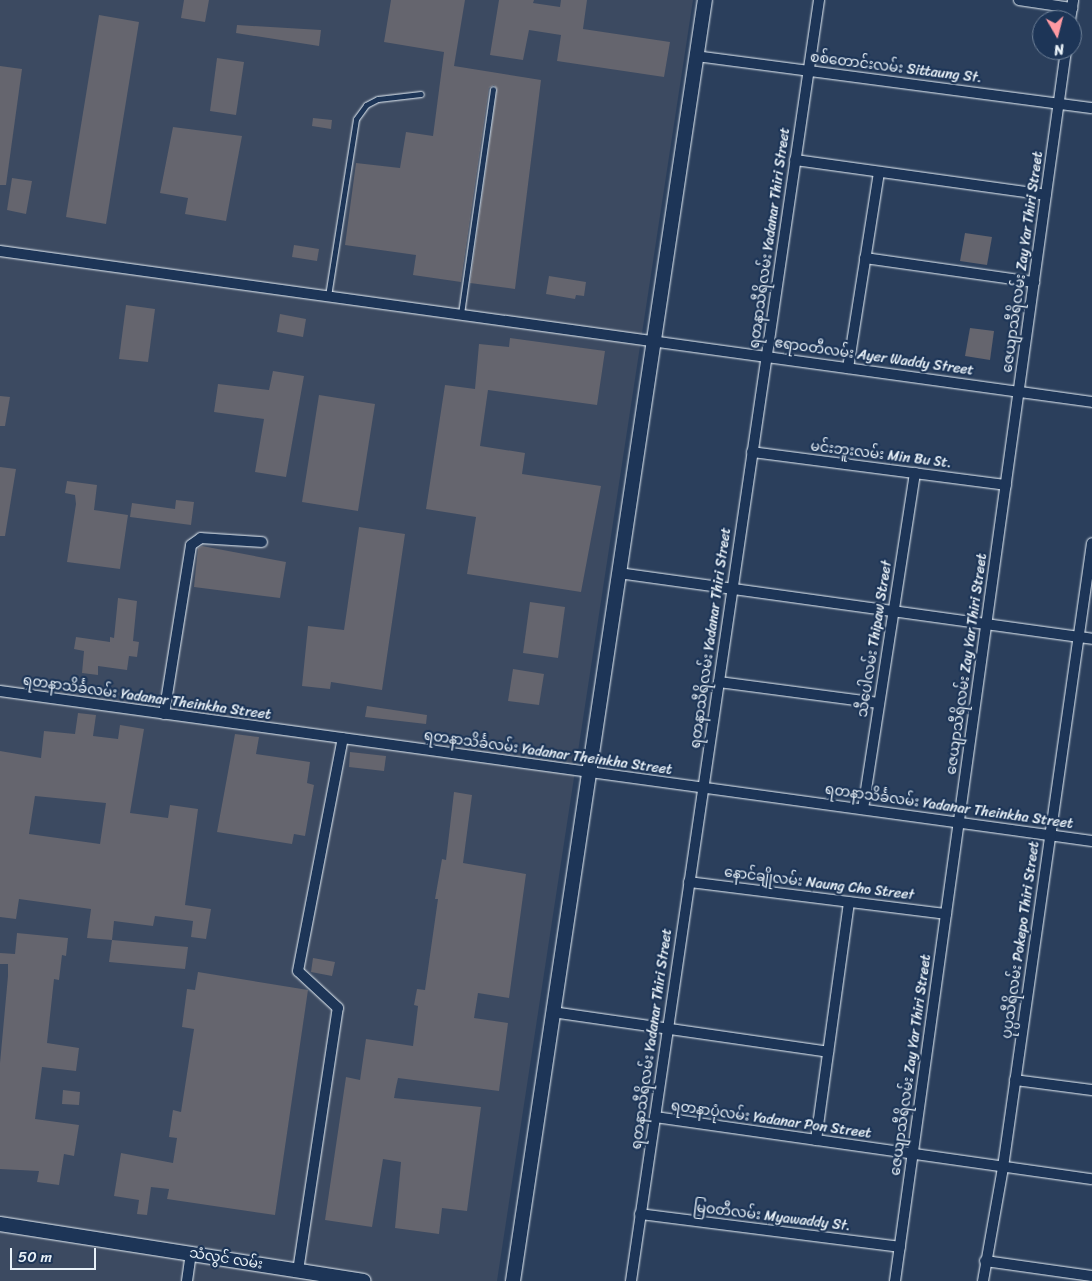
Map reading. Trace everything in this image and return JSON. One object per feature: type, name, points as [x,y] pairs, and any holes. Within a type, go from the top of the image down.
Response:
[{"type":"street","points":[[513,1281],[552,1012],[590,772],[652,340],[705,0]]},
{"type":"street","name":"ရတနာသီရိလမ်း Yadanar Thiri Street","points":[[630,1281],[819,0]]},
{"type":"street","points":[[1019,0],[1073,4]]},
{"type":"street","name":"စစ်တောင်းလမ်း Sittaung St.","points":[[696,56],[1092,108]]},
{"type":"street","name":"ဇေယျာသီရိလမ်း Zay Yar Thiri Street","points":[[895,1281],[1065,60]]},
{"type":"street","points":[[795,160],[1046,195]]},
{"type":"street","points":[[848,368],[879,172]]},
{"type":"street","name":"ဧရာဝတီလမ်း Ayer Waddy Street","points":[[0,251],[1092,402]]},
{"type":"street","points":[[865,258],[1034,282]]},
{"type":"street","name":"မင်းဘူးလမ်း Min Bu St.","points":[[752,452],[1006,485]]},
{"type":"street","name":"သီပေါလမ်း Thipaw Street","points":[[863,809],[915,473]]},
{"type":"street","points":[[164,714],[191,544],[201,538],[262,542]]},
{"type":"street","name":"ပုပ္ပသီရိလမ်း Pokepo Thiri Street","points":[[984,1281],[1003,1166],[1092,543]]},
{"type":"street","points":[[618,573],[1092,639]]},
{"type":"street","points":[[718,682],[879,703]]},
{"type":"street","name":"ရတနာသိင်္ခလမ်း Yadanar Theinkha Street","points":[[0,691],[1092,841]]},
{"type":"street","points":[[298,1271],[338,1008],[298,971],[343,738]]},
{"type":"street","name":"နောင်ချိုလမ်း Naung Cho Street","points":[[689,882],[946,914]]},
{"type":"street","points":[[816,1140],[849,902]]},
{"type":"street","points":[[552,1012],[828,1052]]},
{"type":"street","points":[[1015,1080],[1092,1090]]},
{"type":"street","name":"ရတနာပုံလမ်း Yadanar Pon Street","points":[[655,1117],[1092,1179]]},
{"type":"street","name":"မြဝတီလမ်း Myawaddy St.","points":[[640,1214],[900,1247]]},
{"type":"street","name":"သံလွင် လမ်း","points":[[0,1224],[364,1281]]},
{"type":"street","points":[[187,1281],[191,1254]]},
{"type":"street","points":[[986,1260],[1092,1276]]},
{"type":"lane","points":[[461,314],[493,89]]},
{"type":"lane","points":[[328,296],[356,119],[366,105],[378,99],[421,94]]},
{"type":"shaded area","points":[[0,0],[693,0],[497,1281],[0,1281]]},
{"type":"building","points":[[184,0],[209,0],[205,22],[181,18]]},
{"type":"building","points":[[391,0],[465,0],[454,66],[541,80],[515,289],[470,283],[497,90],[494,85],[489,88],[461,282],[413,275],[416,255],[345,245],[356,163],[400,168],[406,132],[433,136],[444,52],[384,42]]},
{"type":"building","points":[[499,0],[534,0],[533,3],[560,7],[561,0],[587,0],[583,29],[670,42],[664,77],[557,61],[561,35],[529,30],[523,60],[490,55]]},
{"type":"building","points":[[99,15],[139,22],[106,224],[66,217]]},
{"type":"building","points":[[237,25],[321,30],[319,46],[236,33]]},
{"type":"building","points":[[217,58],[244,62],[236,115],[210,111]]},
{"type":"building","points":[[0,66],[22,69],[6,185],[0,185]]},
{"type":"building","points":[[313,118],[332,120],[331,129],[312,126]]},
{"type":"building","points":[[173,127],[242,136],[226,221],[185,214],[188,198],[160,193]]},
{"type":"building","points":[[12,178],[32,181],[26,214],[7,210]]},
{"type":"building","points":[[965,233],[992,237],[987,265],[960,261]]},
{"type":"building","points":[[294,245],[319,249],[317,261],[292,257]]},
{"type":"building","points":[[549,276],[586,282],[584,296],[576,295],[575,299],[546,294]]},
{"type":"building","points":[[126,305],[155,309],[148,362],[119,359]]},
{"type":"building","points":[[280,314],[306,319],[303,337],[277,332]]},
{"type":"building","points":[[970,328],[994,331],[990,360],[965,356]]},
{"type":"building","points":[[510,338],[605,351],[597,405],[488,390],[480,446],[525,453],[522,474],[601,486],[581,592],[467,574],[476,517],[426,509],[445,385],[475,389],[479,344],[509,347]]},
{"type":"building","points":[[273,371],[304,376],[286,477],[255,472],[264,419],[214,412],[218,384],[269,390]]},
{"type":"building","points":[[319,395],[375,404],[358,511],[302,502]]},
{"type":"building","points":[[0,396],[10,397],[5,426],[0,426]]},
{"type":"building","points":[[0,467],[16,469],[5,536],[0,536]]},
{"type":"building","points":[[67,481],[97,485],[94,510],[128,515],[120,569],[67,562],[76,504],[75,495],[65,493]]},
{"type":"building","points":[[176,500],[194,502],[191,525],[130,517],[132,503],[175,509]]},
{"type":"building","points":[[359,527],[405,534],[382,690],[331,682],[330,689],[302,686],[308,626],[344,630]]},
{"type":"building","points":[[202,546],[286,562],[280,598],[194,587],[198,548]]},
{"type":"building","points":[[118,598],[137,601],[133,641],[139,642],[137,657],[129,656],[127,670],[98,666],[98,675],[82,673],[84,651],[74,649],[76,637],[110,642],[110,637],[114,638]]},
{"type":"building","points":[[530,602],[565,607],[558,658],[523,653]]},
{"type":"building","points":[[513,669],[544,674],[539,705],[508,701]]},
{"type":"building","points":[[367,706],[427,715],[426,724],[365,717]]},
{"type":"building","points":[[78,713],[96,715],[93,736],[118,739],[120,725],[144,729],[130,813],[168,818],[170,805],[198,809],[185,905],[211,909],[206,939],[191,937],[193,921],[155,916],[153,926],[114,921],[112,940],[87,938],[91,909],[19,899],[16,919],[0,917],[0,751],[41,758],[44,731],[75,734]],"holes":[[[35,796],[106,803],[100,844],[29,834]]]},
{"type":"building","points":[[235,734],[259,737],[256,754],[310,762],[307,783],[314,785],[305,836],[294,834],[292,844],[217,832]]},
{"type":"building","points":[[350,752],[386,756],[384,771],[349,767]]},
{"type":"building","points":[[454,792],[472,795],[463,863],[526,874],[509,998],[478,993],[474,1018],[508,1023],[499,1091],[398,1078],[394,1098],[481,1107],[467,1211],[442,1208],[439,1234],[395,1228],[401,1162],[383,1159],[372,1227],[325,1220],[346,1077],[360,1080],[366,1039],[413,1046],[418,1006],[414,1005],[417,989],[425,990],[438,899],[435,899],[442,859],[446,860]]},
{"type":"building","points":[[17,933],[68,938],[66,956],[62,955],[59,980],[54,979],[47,1043],[79,1048],[76,1071],[42,1067],[35,1119],[79,1125],[74,1156],[64,1154],[59,1185],[37,1182],[39,1171],[0,1169],[0,1063],[8,964],[0,964],[0,953],[15,954]]},
{"type":"building","points":[[112,940],[188,947],[185,969],[109,962]]},
{"type":"building","points":[[313,958],[335,962],[332,976],[311,972]]},
{"type":"building","points":[[198,972],[308,990],[275,1215],[167,1199],[169,1189],[151,1187],[147,1215],[137,1214],[139,1200],[114,1196],[121,1153],[173,1163],[177,1138],[169,1137],[173,1110],[181,1112],[194,1029],[182,1027],[187,989],[195,990]]},
{"type":"building","points":[[63,1090],[80,1092],[79,1105],[62,1104]]}]
